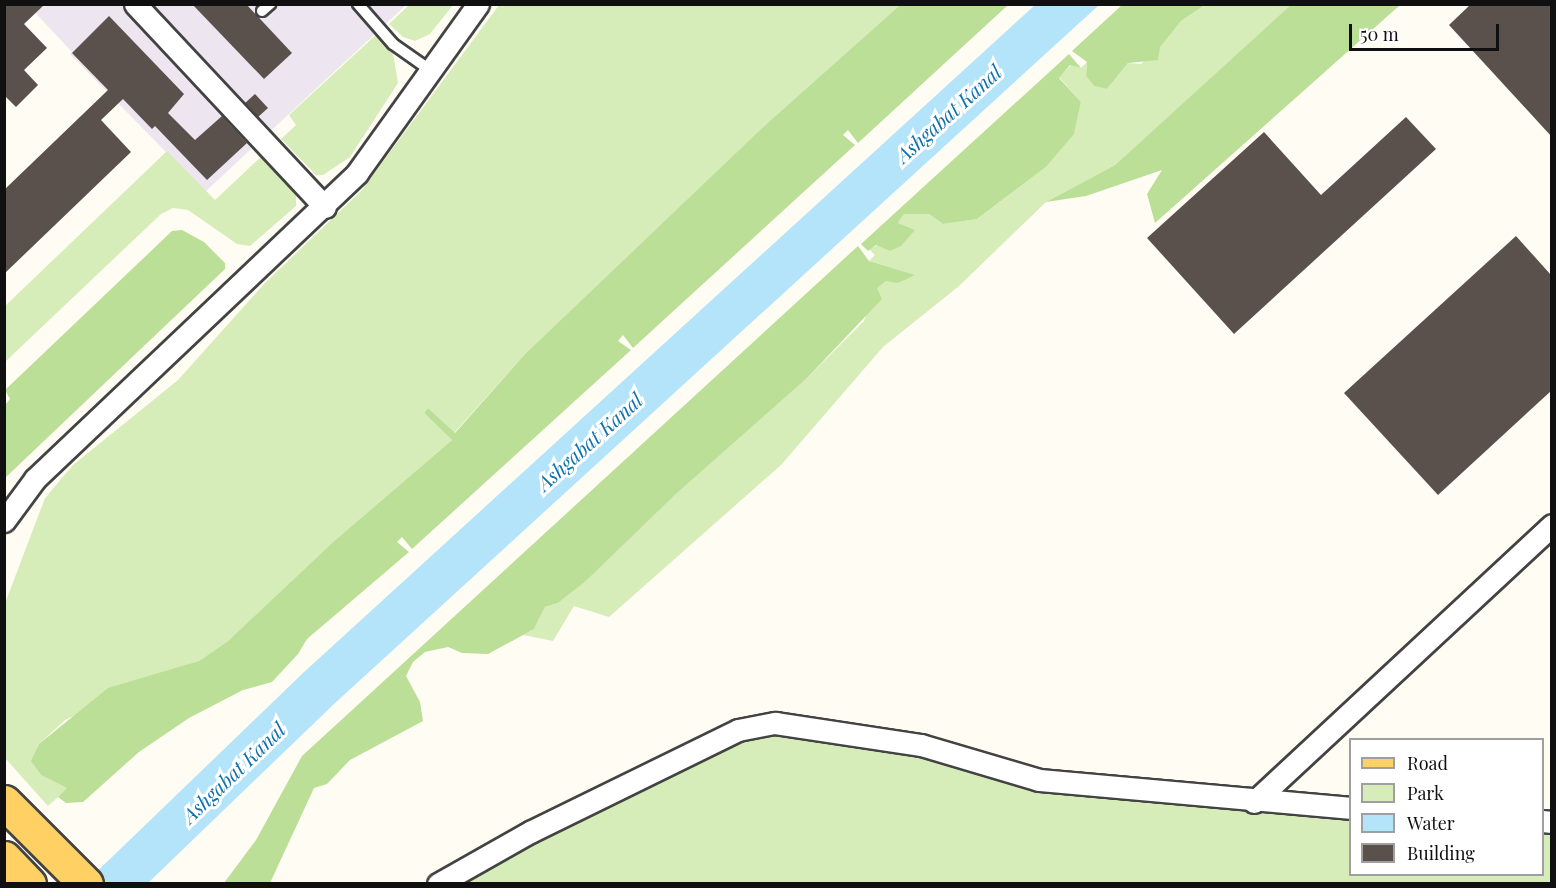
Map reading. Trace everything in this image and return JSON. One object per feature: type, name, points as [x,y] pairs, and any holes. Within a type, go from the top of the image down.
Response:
[{"type":"main road","points":[[4,802],[86,884]]},
{"type":"street","points":[[135,4],[325,207]]},
{"type":"street","points":[[4,521],[35,479],[325,207],[357,173],[478,4]]},
{"type":"street","points":[[1254,802],[1551,525]]},
{"type":"street","points":[[438,884],[530,832],[738,729],[775,723],[921,745],[1039,780],[1254,802],[1349,808]]},
{"type":"lane","points":[[358,4],[393,44],[430,70]]},
{"type":"shaded area","points":[[28,5],[406,5],[205,192],[70,54],[72,52]]},
{"type":"green space","points":[[1292,4],[1400,5],[1155,223],[1147,194],[1162,170],[1086,196],[1046,202],[1115,165]]},
{"type":"green space","points":[[409,5],[453,5],[430,34],[415,41],[403,37],[389,24]]},
{"type":"green space","points":[[499,5],[900,5],[763,127],[525,354],[454,433],[428,408],[424,413],[452,440],[333,542],[228,641],[199,661],[167,672],[65,720],[39,744],[32,761],[41,775],[68,788],[48,806],[5,758],[4,606],[45,498],[73,465],[178,380],[264,284],[361,191]]},
{"type":"green space","points":[[900,5],[1008,5],[858,143],[848,130],[843,135],[855,145],[633,348],[623,335],[618,341],[631,350],[412,549],[402,537],[397,542],[409,552],[307,639],[298,654],[272,682],[243,690],[189,718],[139,752],[83,802],[66,803],[58,797],[67,788],[41,775],[31,761],[39,744],[108,688],[199,661],[228,641],[333,542],[452,440],[424,413],[428,408],[455,433],[525,354],[763,127]]},
{"type":"green space","points":[[1122,5],[1205,5],[1181,21],[1160,47],[1158,60],[1128,63],[1107,89],[1094,86],[1086,76],[1087,62],[1072,51]]},
{"type":"green space","points":[[1205,5],[1292,5],[1115,165],[1046,202],[959,286],[883,347],[781,465],[609,617],[574,606],[553,641],[523,635],[534,629],[545,607],[558,603],[585,582],[676,494],[806,379],[864,321],[876,288],[886,281],[914,275],[869,261],[875,255],[869,249],[914,230],[898,223],[904,214],[929,214],[943,224],[977,219],[1046,167],[1074,133],[1081,102],[1059,77],[1071,65],[1081,68],[1087,62],[1086,76],[1094,86],[1107,89],[1128,63],[1141,64],[1181,21]]},
{"type":"green space","points":[[378,33],[392,47],[398,83],[350,157],[323,175],[316,175],[281,139],[296,125],[289,115]]},
{"type":"green space","points":[[1069,54],[1081,68],[1070,65],[1059,78],[1081,102],[1074,134],[1046,167],[977,219],[943,224],[929,214],[904,214],[898,223],[915,230],[901,246],[890,251],[876,245],[868,251],[861,244]]},
{"type":"green space","points":[[167,151],[215,200],[263,155],[296,195],[296,206],[250,246],[237,244],[188,210],[173,208],[161,214],[5,362],[5,306]]},
{"type":"green space","points":[[182,230],[204,242],[225,263],[225,269],[5,478],[5,405],[10,399],[5,390],[172,231]]},
{"type":"green space","points":[[858,246],[869,261],[915,275],[898,283],[886,281],[877,288],[882,299],[806,379],[676,494],[585,582],[558,603],[545,607],[534,629],[488,654],[462,653],[448,647],[425,652],[413,662],[406,676],[420,702],[423,721],[350,760],[327,784],[314,788],[270,883],[224,883],[256,840],[302,756]]},
{"type":"green space","points":[[775,734],[906,753],[1039,789],[1349,819],[1349,876],[1544,876],[1544,830],[1552,831],[1551,884],[458,884],[535,837],[731,746]]},
{"type":"water","name":"Ashgabat Kanal","points":[[1035,5],[1099,5],[334,704],[148,883],[84,884],[303,673]]},
{"type":"building","points":[[4,4],[45,4],[24,24],[47,48],[24,70],[38,85],[16,107],[4,95]]},
{"type":"building","points":[[192,4],[246,4],[292,53],[264,79]]},
{"type":"building","points":[[1471,4],[1551,4],[1551,136],[1449,25]]},
{"type":"building","points":[[109,16],[184,94],[168,113],[195,140],[222,116],[247,143],[207,180],[155,126],[152,129],[123,99],[101,120],[131,152],[4,274],[4,190],[108,90],[72,53]]},
{"type":"building","points":[[255,94],[268,108],[258,117],[245,103]]},
{"type":"building","points":[[1406,117],[1436,149],[1234,334],[1147,238],[1264,132],[1321,195]]},
{"type":"building","points":[[1516,236],[1551,275],[1551,391],[1438,495],[1344,393]]}]
